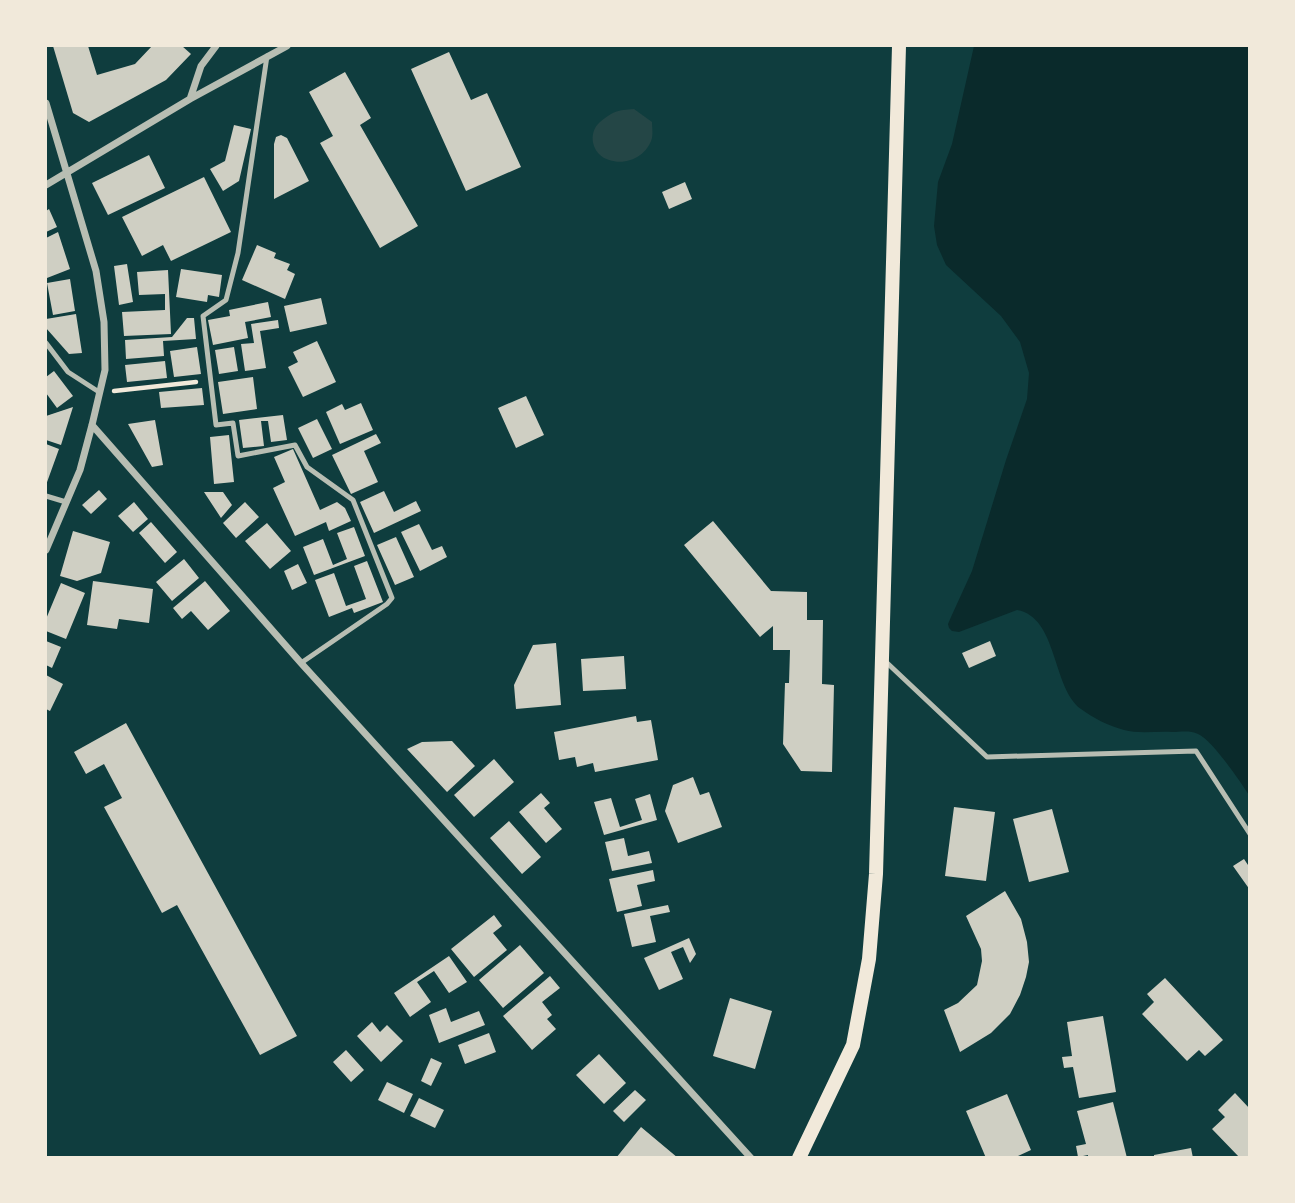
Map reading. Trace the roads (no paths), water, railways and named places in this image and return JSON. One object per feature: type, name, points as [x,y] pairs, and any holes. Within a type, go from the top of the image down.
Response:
[{"type":"main road","points":[[799,1157],[853,1045],[869,959],[876,874],[899,46]]},
{"type":"street","points":[[190,99],[201,66],[216,46]]},
{"type":"street","points":[[46,185],[190,99],[286,46]]},
{"type":"street","points":[[46,103],[96,271],[104,322],[105,370],[80,470],[46,550]]},
{"type":"street","points":[[93,425],[301,663],[751,1157]]},
{"type":"lane","points":[[267,56],[238,253],[226,300],[203,316],[216,425],[233,423],[238,456],[295,445],[307,467],[353,500],[392,598],[301,663]]},
{"type":"lane","points":[[46,343],[68,372],[99,392]]},
{"type":"lane","points":[[46,495],[66,502]]},
{"type":"lane","points":[[882,659],[986,757],[1196,751],[1250,834]]}]
